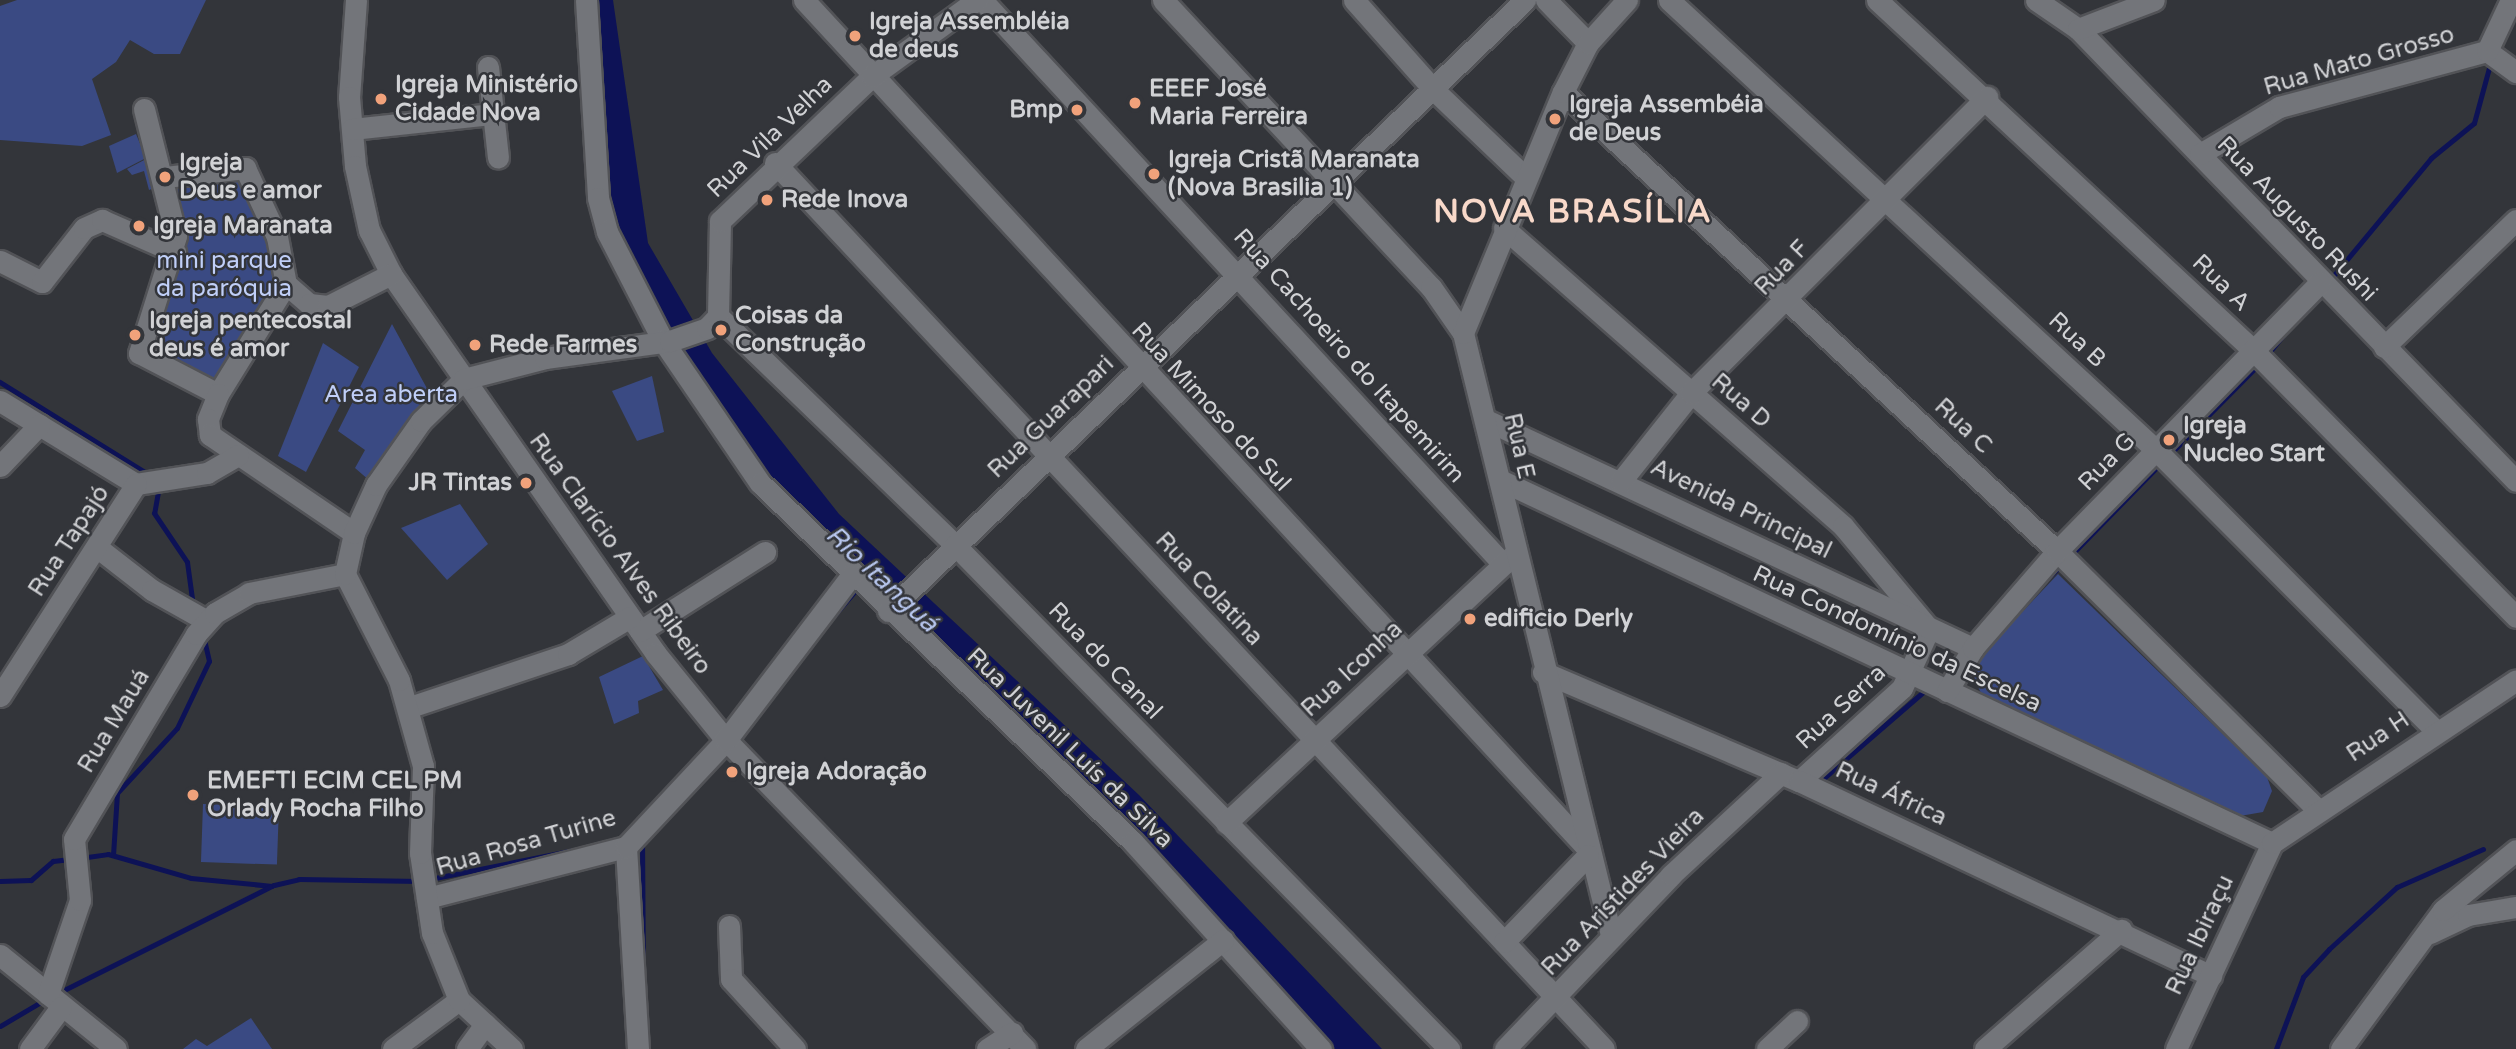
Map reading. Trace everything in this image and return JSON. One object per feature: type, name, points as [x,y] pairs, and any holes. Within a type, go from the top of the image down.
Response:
[{"type":"street","name":"Rua Clarício Alves Ribeiro","points":[[356,0],[352,129],[369,230],[391,274],[635,624],[726,740],[1018,1041]]},
{"type":"street","name":"Rua Juvenil Luís da Silva","points":[[586,0],[598,198],[622,268],[760,483],[851,576],[891,607],[1133,842],[1321,1049]]},
{"type":"street","name":"Rua Mimoso do Sul","points":[[804,0],[1140,369],[1587,850]]},
{"type":"street","name":"Rua Vila Velha","points":[[718,316],[720,221],[775,163],[872,76],[980,0]]},
{"type":"street","name":"Rua Cachoeiro do Itapemirim","points":[[980,0],[1509,559]]},
{"type":"street","name":"Rua E","points":[[1163,0],[1431,286],[1463,333],[1500,480],[1509,559],[1543,671],[1611,935]]},
{"type":"street","points":[[1354,0],[1434,90],[1526,177]]},
{"type":"street","name":"Rua Guarapari","points":[[891,607],[1525,0]]},
{"type":"street","points":[[1546,0],[1588,43]]},
{"type":"street","points":[[1463,333],[1504,228],[1563,92],[1588,43],[1627,0]]},
{"type":"street","name":"Rua B","points":[[1670,0],[2156,450],[2436,731]]},
{"type":"street","name":"Rua A","points":[[1877,0],[1987,97],[2253,350],[2516,617]]},
{"type":"street","name":"Rua Augusto Rushi","points":[[2036,0],[2078,29],[2320,282],[2516,481]]},
{"type":"street","points":[[2078,29],[2154,0]]},
{"type":"street","name":"Rua Mato Grosso","points":[[2200,154],[2279,107],[2487,51],[2511,0]]},
{"type":"street","points":[[2487,51],[2516,72]]},
{"type":"street","points":[[488,67],[498,157]]},
{"type":"street","name":"Rua C","points":[[1563,92],[1791,298],[2057,551],[2317,809]]},
{"type":"street","name":"Rua F","points":[[1621,481],[1691,393],[1791,298],[1885,197],[1987,97]]},
{"type":"street","points":[[144,109],[165,177],[174,252],[139,352],[218,394]]},
{"type":"street","points":[[352,129],[493,114]]},
{"type":"street","name":"Rua Colatina","points":[[775,163],[1604,1049]]},
{"type":"street","points":[[165,177],[245,168],[277,237],[286,284],[309,304],[328,306],[391,274]]},
{"type":"street","points":[[0,261],[42,282],[84,228],[102,220],[174,252]]},
{"type":"street","name":"Rua D","points":[[1504,228],[1843,526],[1929,629]]},
{"type":"street","points":[[2384,348],[2513,228]]},
{"type":"street","name":"Rua G","points":[[1947,691],[1973,648],[2057,551],[2320,282]]},
{"type":"street","points":[[286,284],[218,394],[208,419],[210,435],[354,533]]},
{"type":"street","points":[[512,1049],[458,1000],[432,933],[420,853],[423,765],[410,707],[345,574],[354,533],[376,485],[414,431],[464,379],[545,358],[692,336],[718,316]]},
{"type":"street","name":"Rua do Canal","points":[[718,316],[955,545],[1449,1049]]},
{"type":"street","points":[[0,401],[136,484],[206,473],[238,456]]},
{"type":"street","name":"Avenida Principal","points":[[1486,420],[1973,648]]},
{"type":"street","points":[[0,466],[39,425]]},
{"type":"street","name":"Rua Condomínio da Escelsa","points":[[1500,480],[2272,843]]},
{"type":"street","name":"Rua Tapajó","points":[[0,696],[98,548],[136,484]]},
{"type":"street","points":[[98,548],[152,590],[207,621]]},
{"type":"street","points":[[410,707],[568,654],[635,624],[765,552]]},
{"type":"street","name":"Rua Iconha","points":[[1226,823],[1509,559]]},
{"type":"street","name":"Rua Mauá","points":[[30,1049],[54,1000],[80,900],[75,839],[207,621],[249,593],[345,574]]},
{"type":"street","name":"Rua Rosa Turine","points":[[427,898],[626,846],[726,740],[851,576]]},
{"type":"street","name":"Rua Serra","points":[[1790,777],[1912,676],[1929,629]]},
{"type":"street","name":"Rua África","points":[[1543,671],[1790,777],[2121,930],[2211,976]]},
{"type":"street","name":"Rua H","points":[[2272,843],[2317,809],[2516,680]]},
{"type":"street","name":"Rua Aristides Vieira","points":[[1505,1049],[1557,997],[1611,935],[1790,777]]},
{"type":"street","name":"Rua Ibiraçu","points":[[2176,1049],[2272,843]]},
{"type":"street","points":[[626,846],[638,1049]]},
{"type":"street","points":[[1504,942],[1587,850]]},
{"type":"street","points":[[2341,1049],[2456,896],[2516,850]]},
{"type":"street","points":[[2422,939],[2457,919],[2516,907]]},
{"type":"street","points":[[729,926],[731,978],[795,1049]]},
{"type":"street","points":[[1984,1049],[2121,930]]},
{"type":"street","points":[[1086,1049],[1223,940]]},
{"type":"street","points":[[0,955],[116,1049]]},
{"type":"street","points":[[393,1049],[458,1000]]},
{"type":"street","points":[[1767,1049],[1797,1021]]},
{"type":"street","points":[[467,1049],[485,1024]]},
{"type":"street","points":[[987,1049],[1018,1041]]},
{"type":"green space","points":[[17,0],[206,0],[180,54],[154,54],[130,40],[116,62],[92,79],[111,135],[82,146],[0,140],[0,6]]},
{"type":"green space","points":[[136,134],[146,158],[117,173],[109,146]]},
{"type":"green space","points":[[148,158],[163,184],[149,190],[144,171],[132,175],[127,169]]},
{"type":"green space","name":"mini parque da paróquia","points":[[242,172],[255,186],[282,283],[216,389],[144,349],[181,236],[171,181]]},
{"type":"green space","name":"Area aberta","points":[[392,324],[430,394],[370,481],[355,468],[365,450],[338,431]]},
{"type":"green space","points":[[323,343],[359,367],[306,472],[278,456]]},
{"type":"green space","points":[[652,376],[664,432],[637,441],[612,391]]},
{"type":"green space","points":[[460,504],[488,544],[447,580],[401,528]]},
{"type":"green space","points":[[2058,574],[2267,777],[2272,791],[2263,812],[2240,816],[1982,695],[1974,679],[1976,661]]},
{"type":"green space","points":[[643,656],[663,690],[638,701],[639,713],[614,724],[599,677]]},
{"type":"green space","points":[[203,804],[279,807],[277,865],[201,862]]},
{"type":"green space","points":[[251,1018],[272,1049],[183,1049],[196,1039],[207,1046]]},
{"type":"water","name":"Rio Itanguá","points":[[585,0],[613,0],[648,243],[712,353],[839,514],[1139,795],[1382,1049],[1335,1049],[1259,962],[773,495],[656,311],[609,217]]},
{"type":"waterway","points":[[2329,281],[2431,158],[2474,123],[2490,64]]},
{"type":"waterway","points":[[2267,355],[2290,327]]},
{"type":"waterway","points":[[2168,456],[2254,369]]},
{"type":"waterway","points":[[0,382],[148,474]]},
{"type":"waterway","points":[[2070,556],[2161,463]]},
{"type":"waterway","points":[[159,486],[154,513],[187,562],[193,606]]},
{"type":"waterway","points":[[2035,591],[2063,563]]},
{"type":"waterway","points":[[830,620],[860,585]]},
{"type":"waterway","points":[[113,855],[117,793],[177,728],[209,661],[203,635]]},
{"type":"waterway","points":[[1818,783],[1929,687]]},
{"type":"waterway","points":[[642,837],[643,968]]},
{"type":"waterway","points":[[2276,1049],[2303,977],[2329,949],[2397,887],[2483,849]]},
{"type":"waterway","points":[[430,879],[574,850]]},
{"type":"waterway","points":[[80,858],[108,854],[191,878],[272,886]]},
{"type":"waterway","points":[[0,881],[31,880],[53,861],[70,859]]},
{"type":"waterway","points":[[58,993],[274,885],[299,879],[420,881]]},
{"type":"waterway","points":[[0,1026],[46,999]]},
{"type":"place","name":"Igreja Assembléia de deus","points":[[855,36]]},
{"type":"place","name":"Igreja Ministério Cidade Nova","points":[[381,99]]},
{"type":"place","name":"EEEF José Maria Ferreira","points":[[1135,103]]},
{"type":"place","name":"Bmp","points":[[1077,110]]},
{"type":"place","name":"Igreja Assembéia de Deus","points":[[1555,119]]},
{"type":"place","name":"Igreja Cristã Maranata (Nova Brasilia 1)","points":[[1154,174]]},
{"type":"place","name":"Igreja Deus e amor","points":[[165,177]]},
{"type":"place","name":"Rede Inova","points":[[767,200]]},
{"type":"place","name":"Igreja Maranata","points":[[139,226]]},
{"type":"place","name":"Coisas da Construção","points":[[721,330]]},
{"type":"place","name":"Igreja pentecostal deus é amor","points":[[135,335]]},
{"type":"place","name":"Rede Farmes","points":[[475,345]]},
{"type":"place","name":"Igreja Nucleo Start","points":[[2169,440]]},
{"type":"place","name":"JR Tintas","points":[[526,483]]},
{"type":"place","name":"edificio Derly","points":[[1470,619]]},
{"type":"place","name":"Igreja Adoração","points":[[732,772]]},
{"type":"place","name":"EMEFTI ECIM CEL PM Orlady Rocha Filho","points":[[193,795]]},
{"type":"district","name":"NOVA BRASÍLIA","points":[[1573,212]]}]
